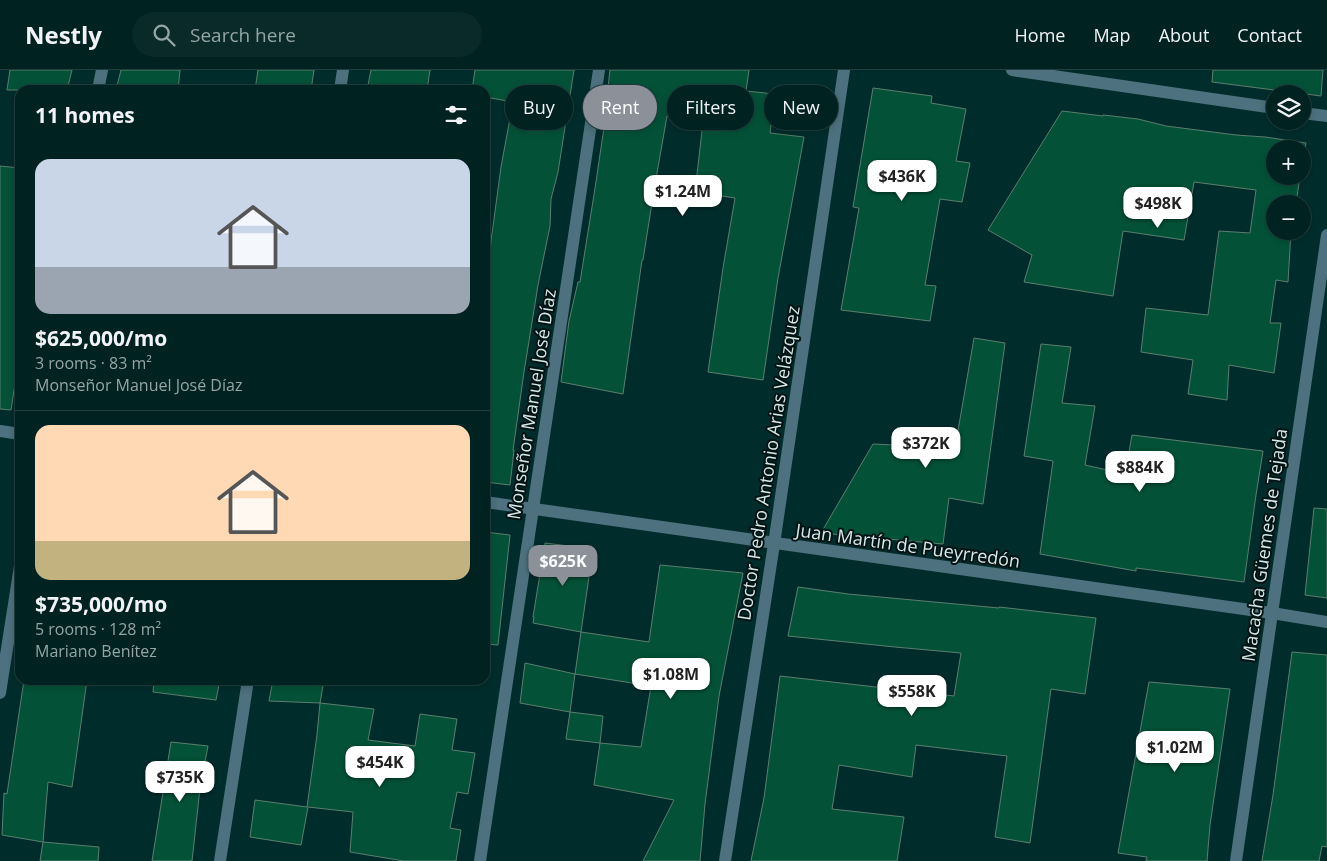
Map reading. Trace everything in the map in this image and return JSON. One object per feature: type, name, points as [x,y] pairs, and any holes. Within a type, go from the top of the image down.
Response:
[{"type":"street","points":[[99,85],[102,70]]},
{"type":"street","points":[[341,85],[343,70]]},
{"type":"street","name":"Monseñor Manuel José Díaz","points":[[480,861],[599,70]]},
{"type":"street","name":"Doctor Pedro Antonio Arias Velázquez","points":[[725,861],[844,70]]},
{"type":"street","points":[[1012,70],[1070,74],[1266,107]]},
{"type":"street","points":[[1311,113],[1327,116]]},
{"type":"street","name":"Macacha Güemes de Tejada","points":[[1236,861],[1327,235]]},
{"type":"street","points":[[0,432],[15,434]]},
{"type":"street","name":"Juan Martín de Pueyrredón","points":[[490,503],[1327,622]]},
{"type":"street","points":[[0,693],[15,598]]},
{"type":"street","points":[[220,861],[247,685]]},
{"type":"building","points":[[10,70],[72,70],[68,85],[15,85],[15,90],[7,90]]},
{"type":"building","points":[[121,70],[180,70],[178,85],[117,85]]},
{"type":"building","points":[[258,70],[314,70],[312,85],[256,85]]},
{"type":"building","points":[[371,70],[430,70],[428,85],[368,85]]},
{"type":"building","points":[[475,70],[574,70],[572,85],[505,85],[505,101],[490,98],[490,85],[473,85]]},
{"type":"building","points":[[610,70],[749,70],[747,85],[667,85],[667,116],[642,260],[623,394],[561,382],[569,321],[578,282],[580,282],[604,130],[657,130],[657,85],[608,85]]},
{"type":"building","points":[[1213,70],[1323,70],[1321,96],[1311,95],[1311,85],[1266,85],[1266,89],[1212,82]]},
{"type":"building","points":[[873,88],[932,96],[931,103],[966,109],[956,161],[970,163],[962,202],[940,199],[925,285],[936,286],[930,321],[841,310],[859,208],[853,207]]},
{"type":"building","points":[[754,92],[764,93],[764,130],[770,130],[770,133],[804,137],[778,278],[763,380],[708,372],[735,198],[695,192],[702,130],[754,130]]},
{"type":"building","points":[[1062,111],[1138,119],[1166,126],[1286,140],[1266,140],[1266,185],[1299,185],[1297,195],[1266,195],[1266,240],[1290,240],[1288,282],[1276,280],[1270,323],[1281,323],[1274,373],[1229,365],[1227,400],[1188,394],[1193,360],[1141,352],[1146,308],[1208,315],[1219,231],[1250,233],[1256,190],[1194,182],[1184,240],[1123,231],[1113,296],[1024,282],[1032,255],[988,230]]},
{"type":"building","points":[[508,130],[565,130],[558,172],[551,199],[550,226],[524,372],[510,485],[490,483],[490,253]]},
{"type":"building","points":[[0,166],[15,168],[15,384],[11,410],[0,409]]},
{"type":"building","points":[[974,338],[1005,343],[983,504],[949,498],[943,544],[821,533],[873,444],[955,448]]},
{"type":"building","points":[[1041,344],[1071,347],[1062,403],[1095,406],[1085,465],[1125,474],[1132,435],[1263,451],[1244,582],[1136,568],[1136,571],[1040,554],[1053,461],[1024,456]]},
{"type":"building","points":[[1314,508],[1327,509],[1327,598],[1305,595]]},
{"type":"building","points":[[490,533],[510,535],[498,645],[490,644]]},
{"type":"building","points":[[545,543],[593,549],[581,632],[533,623]]},
{"type":"building","points":[[660,565],[743,573],[719,696],[705,804],[700,861],[643,861],[674,800],[594,785],[600,743],[641,747],[651,686],[575,674],[581,632],[649,642]]},
{"type":"building","points":[[798,587],[848,594],[999,607],[1096,618],[1085,694],[1051,689],[1030,843],[995,837],[1007,756],[916,745],[912,777],[839,765],[832,809],[904,817],[897,861],[751,861],[764,798],[780,676],[954,696],[961,653],[788,636]]},
{"type":"building","points":[[1292,652],[1327,655],[1327,847],[1322,846],[1319,861],[1262,861],[1273,795]]},
{"type":"building","points":[[525,663],[575,674],[570,712],[520,703]]},
{"type":"building","points":[[1149,682],[1230,689],[1210,825],[1207,861],[1146,861],[1147,857],[1118,853]]},
{"type":"building","points":[[23,685],[86,685],[72,787],[48,782],[43,842],[2,835],[4,793],[7,794]]},
{"type":"building","points":[[154,685],[219,685],[216,700],[153,692]]},
{"type":"building","points":[[272,685],[323,685],[320,703],[269,701]]},
{"type":"building","points":[[320,703],[374,709],[368,740],[415,746],[420,714],[457,719],[452,750],[475,753],[468,794],[457,792],[450,828],[461,830],[456,861],[404,861],[350,852],[353,812],[308,807],[301,845],[250,837],[255,800],[307,807]]},
{"type":"building","points":[[570,712],[603,716],[600,743],[566,739]]},
{"type":"building","points":[[171,742],[208,746],[200,788],[192,861],[152,861]]},
{"type":"building","points":[[43,842],[99,847],[98,861],[40,861]]}]
